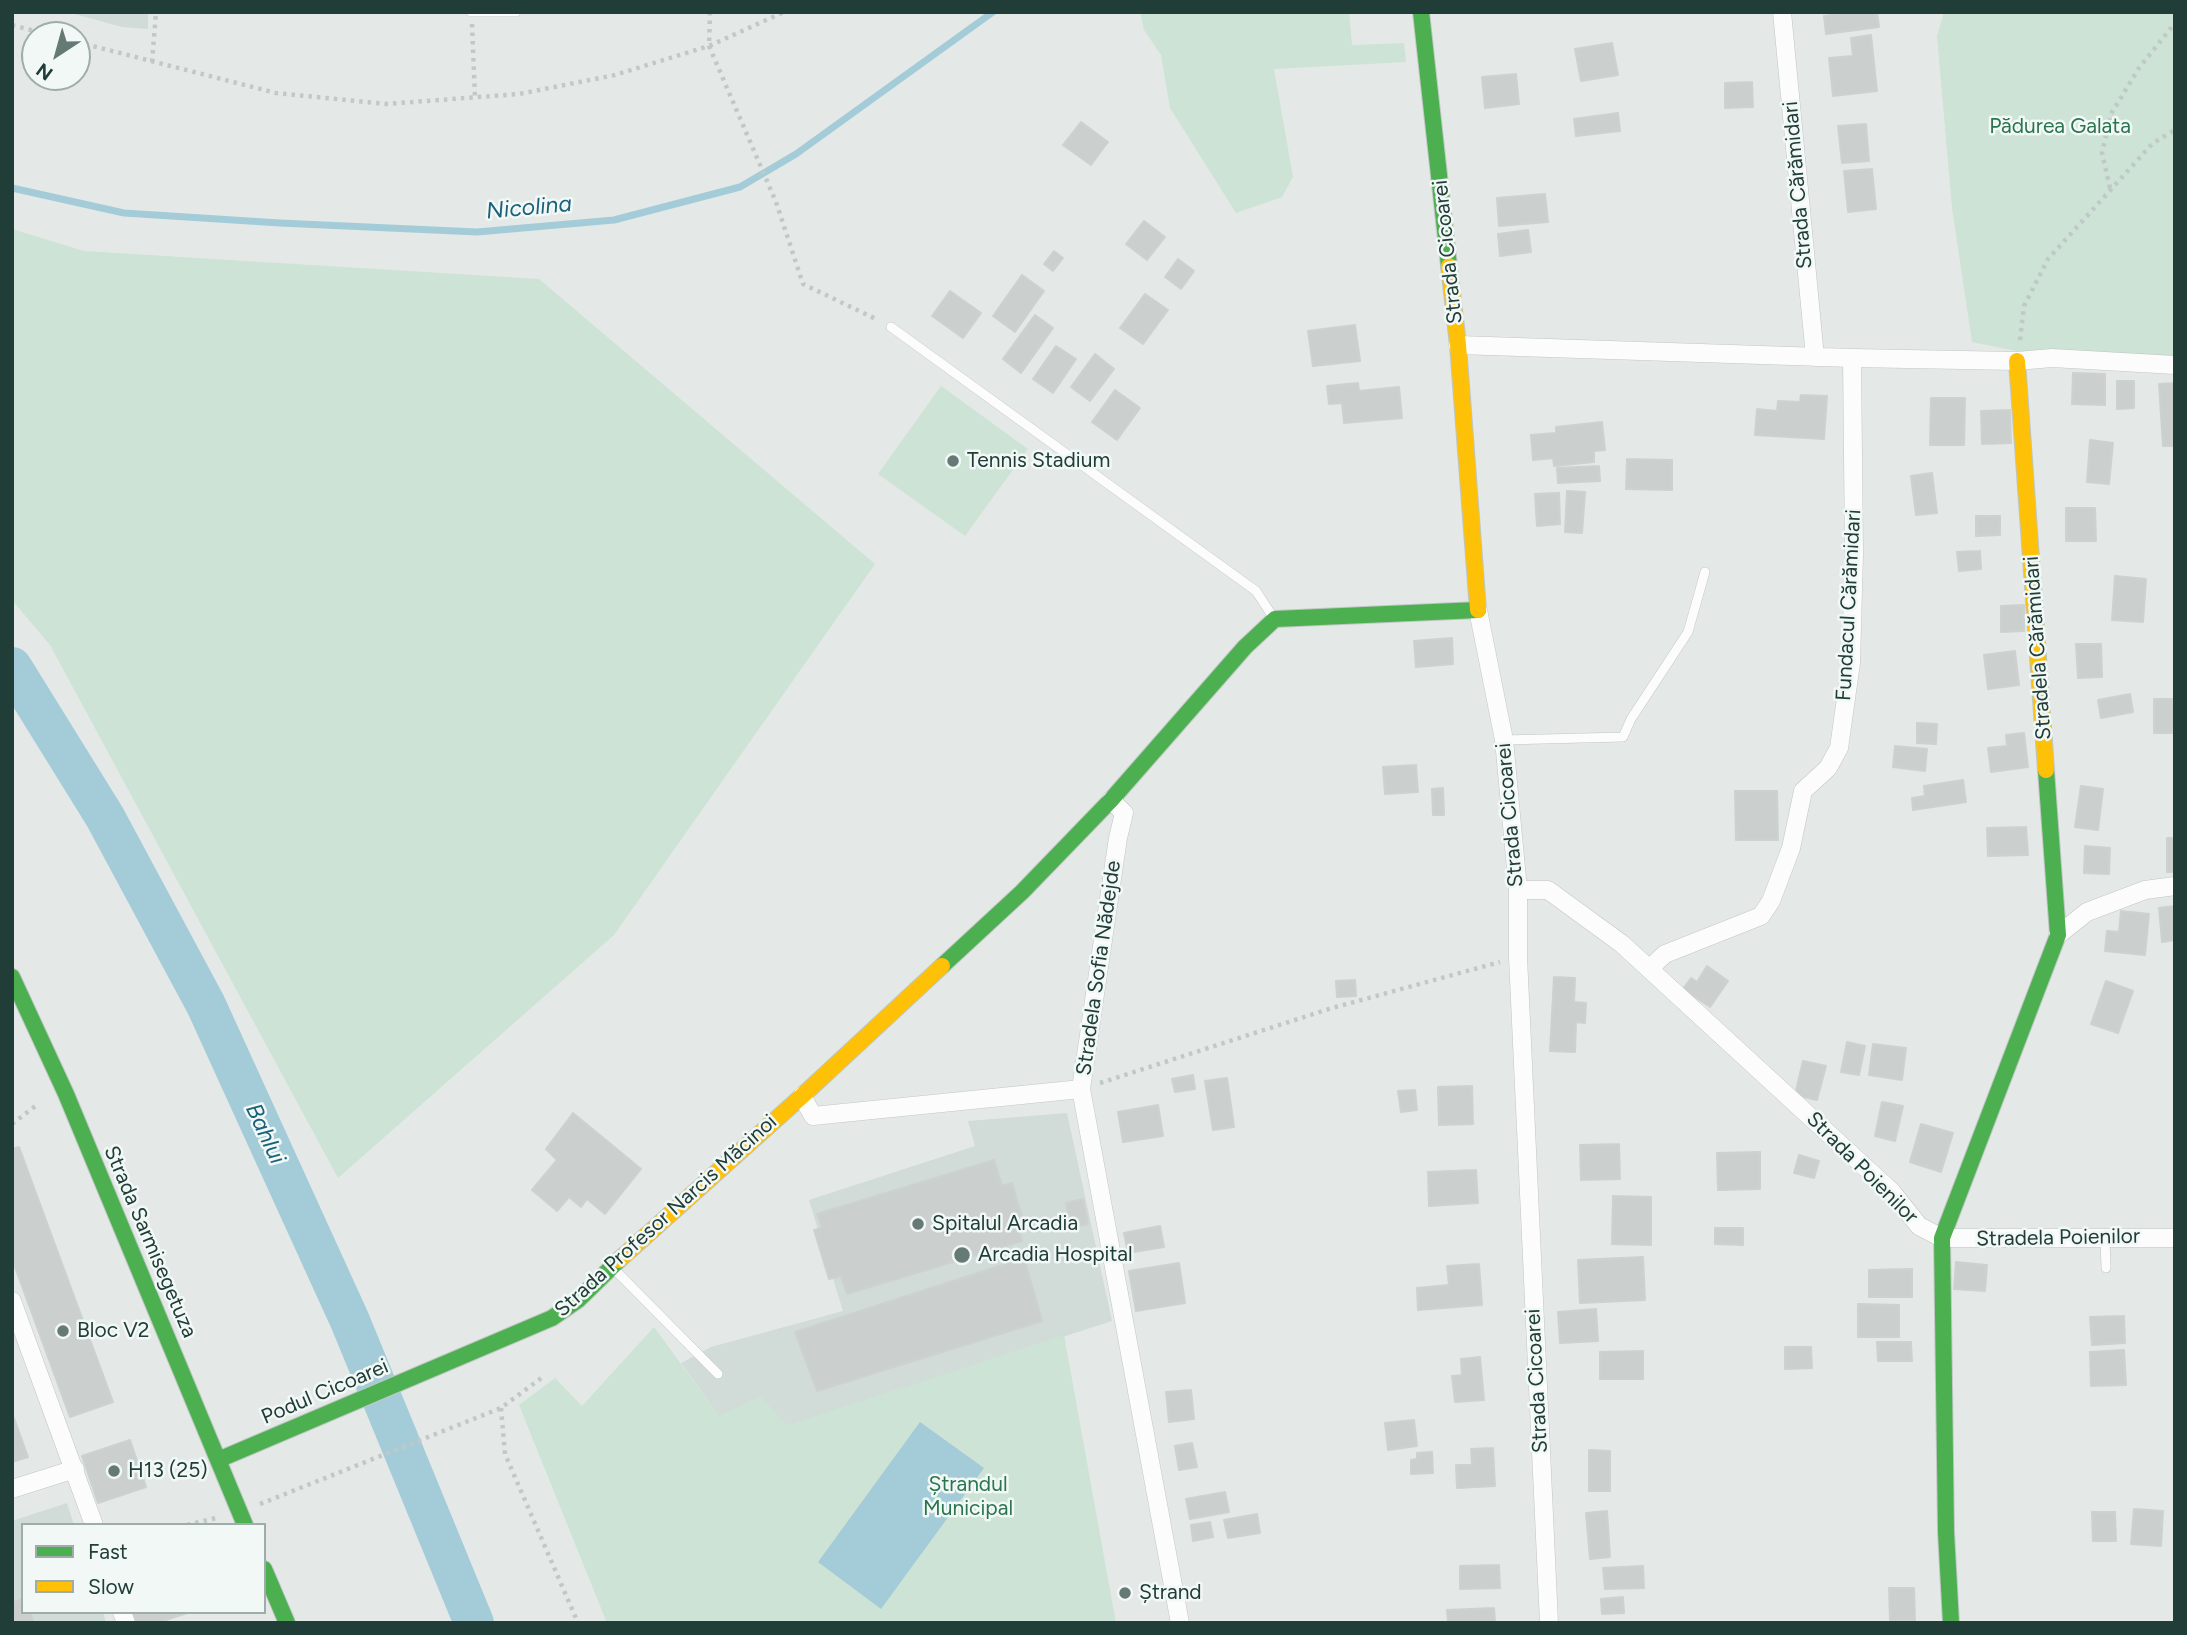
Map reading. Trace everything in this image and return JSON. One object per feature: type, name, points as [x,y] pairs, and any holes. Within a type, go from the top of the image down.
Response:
[{"type":"street","name":"Strada Cicoarei","points":[[1421,12],[1458,345],[1478,610],[1504,740],[1518,890],[1518,957],[1549,1623]]},
{"type":"street","name":"Strada Cărămidari","points":[[1782,12],[1815,357]]},
{"type":"street","points":[[1458,345],[1852,358],[2017,361],[2052,358],[2175,365]]},
{"type":"street","name":"Fundacul Cărămidari","points":[[1650,968],[1665,954],[1761,916],[1771,901],[1791,848],[1803,790],[1828,768],[1839,748],[1851,663],[1854,554],[1852,358]]},
{"type":"street","name":"Stradela Cărămidari","points":[[1942,1238],[2059,935],[2017,361]]},
{"type":"street","points":[[1111,800],[1245,646],[1275,619],[1478,610]]},
{"type":"street","name":"Stradela Sofia Nădejde","points":[[1111,800],[1124,813],[1081,1089],[1180,1623]]},
{"type":"street","name":"Strada Profesor Narcis Măcinoi","points":[[449,1363],[552,1318],[578,1300],[1023,892],[1111,800]]},
{"type":"street","name":"Stradela Cărămidari","points":[[2059,935],[2087,912],[2145,890],[2175,886]]},
{"type":"street","name":"Strada Poienilor","points":[[1518,890],[1548,890],[1622,944],[1892,1192],[1919,1226],[1942,1238]]},
{"type":"street","name":"Strada Sarmisegetuza","points":[[12,977],[66,1094],[243,1519]]},
{"type":"street","points":[[802,1096],[813,1116],[1081,1089]]},
{"type":"street","points":[[1942,1238],[1951,1623]]},
{"type":"street","name":"Stradela Poienilor","points":[[1942,1238],[2175,1238]]},
{"type":"street","points":[[12,1301],[93,1523]]},
{"type":"street","name":"Podul Cicoarei","points":[[218,1460],[449,1363]]},
{"type":"street","points":[[12,1489],[75,1469]]},
{"type":"street","points":[[266,1574],[287,1623]]},
{"type":"lane","points":[[471,13],[516,12]]},
{"type":"lane","points":[[891,327],[1256,591],[1275,619]]},
{"type":"lane","points":[[1504,740],[1623,737],[1637,709],[1688,632],[1705,572]]},
{"type":"lane","points":[[2105,1236],[2106,1268]]},
{"type":"lane","points":[[612,1266],[718,1374]]},
{"type":"path","points":[[152,62],[156,12]]},
{"type":"path","points":[[710,12],[709,46],[776,202],[803,284],[891,327]]},
{"type":"path","points":[[91,46],[276,93],[386,104],[519,94],[615,75],[709,46],[784,12]]},
{"type":"path","points":[[471,13],[474,98]]},
{"type":"path","points":[[2110,189],[2102,153],[2111,114],[2139,68],[2175,23]]},
{"type":"path","points":[[2017,361],[2024,306],[2048,259],[2153,143],[2175,130]]},
{"type":"path","points":[[1081,1089],[1332,1008],[1518,957]]},
{"type":"path","points":[[12,1124],[38,1104]]},
{"type":"path","points":[[243,1519],[501,1408],[544,1376]]},
{"type":"path","points":[[501,1408],[505,1454],[578,1623]]},
{"type":"path","points":[[195,1523],[215,1518]]},
{"type":"shaded area","points":[[67,12],[148,12],[148,29],[122,27]]},
{"type":"shaded area","name":"Arcadia Hospital","points":[[1067,1113],[1112,1321],[788,1426],[719,1416],[681,1363],[711,1347],[843,1311],[809,1200],[975,1146],[968,1121]]},
{"type":"shaded area","points":[[67,1503],[73,1523],[21,1523],[21,1614],[104,1614],[106,1623],[12,1623],[12,1521]]},
{"type":"green space","points":[[1140,12],[1349,12],[1352,45],[1404,43],[1406,62],[1274,69],[1293,177],[1282,197],[1236,213],[1170,108],[1161,55],[1144,30]]},
{"type":"green space","name":"Pădurea Galata","points":[[1944,12],[2175,12],[2175,358],[2052,358],[1972,342],[1952,208],[1937,36]]},
{"type":"green space","points":[[12,229],[84,251],[539,279],[875,564],[614,935],[338,1178],[50,645],[12,600]]},
{"type":"green space","name":"Tennis Stadium","points":[[941,386],[1028,449],[965,536],[878,474]]},
{"type":"green space","name":"Ștrandul Municipal","points":[[654,1327],[719,1416],[760,1396],[788,1425],[1064,1335],[1116,1623],[607,1623],[519,1405],[555,1378],[582,1406]]},
{"type":"water","points":[[920,1422],[984,1468],[881,1609],[818,1562]]},
{"type":"building","points":[[1877,12],[1879,27],[1826,34],[1824,16]]},
{"type":"building","points":[[1871,35],[1877,91],[1833,96],[1829,58],[1853,56],[1851,38]]},
{"type":"building","points":[[1612,43],[1618,75],[1581,81],[1575,49]]},
{"type":"building","points":[[1516,74],[1519,104],[1485,108],[1482,77]]},
{"type":"building","points":[[1752,82],[1753,107],[1725,108],[1725,83]]},
{"type":"building","points":[[1618,113],[1620,131],[1576,136],[1574,119]]},
{"type":"building","points":[[1081,122],[1108,142],[1091,165],[1063,145]]},
{"type":"building","points":[[1866,124],[1869,161],[1842,163],[1838,126]]},
{"type":"building","points":[[1872,169],[1876,209],[1848,212],[1844,171]]},
{"type":"building","points":[[1545,194],[1548,222],[1499,226],[1497,198]]},
{"type":"building","points":[[1144,221],[1165,237],[1147,260],[1126,244]]},
{"type":"building","points":[[1528,230],[1531,252],[1500,256],[1498,234]]},
{"type":"building","points":[[1054,251],[1063,258],[1053,271],[1044,264]]},
{"type":"building","points":[[1178,259],[1194,271],[1181,289],[1165,277]]},
{"type":"building","points":[[1022,275],[1044,291],[1015,332],[993,316]]},
{"type":"building","points":[[950,291],[981,313],[963,338],[932,316]]},
{"type":"building","points":[[1145,294],[1168,310],[1143,344],[1120,328]]},
{"type":"building","points":[[1035,315],[1053,328],[1021,373],[1003,359]]},
{"type":"building","points":[[1355,325],[1360,361],[1313,366],[1308,331]]},
{"type":"building","points":[[1056,346],[1076,359],[1053,393],[1033,379]]},
{"type":"building","points":[[1095,354],[1114,369],[1090,401],[1071,387]]},
{"type":"building","points":[[2073,373],[2105,374],[2105,405],[2072,404]]},
{"type":"building","points":[[2117,381],[2134,381],[2134,408],[2117,409]]},
{"type":"building","points":[[1358,383],[1359,391],[1399,387],[1402,418],[1344,423],[1342,403],[1329,404],[1327,386]]},
{"type":"building","points":[[2175,383],[2175,446],[2163,446],[2159,384]]},
{"type":"building","points":[[1115,390],[1140,408],[1117,440],[1092,422]]},
{"type":"building","points":[[1801,395],[1827,396],[1824,439],[1755,435],[1757,409],[1777,411],[1778,401],[1800,402]]},
{"type":"building","points":[[1931,398],[1965,398],[1964,445],[1930,445]]},
{"type":"building","points":[[2010,410],[2011,443],[1982,444],[1981,411]]},
{"type":"building","points":[[1602,422],[1605,450],[1594,451],[1594,462],[1554,466],[1553,458],[1533,460],[1531,435],[1556,433],[1556,427]]},
{"type":"building","points":[[2090,440],[2113,443],[2109,484],[2087,482]]},
{"type":"building","points":[[1627,459],[1672,460],[1672,490],[1626,489]]},
{"type":"building","points":[[1599,466],[1600,481],[1558,483],[1557,468]]},
{"type":"building","points":[[1932,473],[1937,513],[1916,515],[1911,476]]},
{"type":"building","points":[[1567,491],[1585,492],[1582,533],[1565,532]]},
{"type":"building","points":[[1559,493],[1560,524],[1537,526],[1535,494]]},
{"type":"building","points":[[2066,508],[2095,508],[2096,541],[2066,541]]},
{"type":"building","points":[[1976,516],[2000,516],[2000,535],[1976,536]]},
{"type":"building","points":[[1980,551],[1981,569],[1959,571],[1957,552]]},
{"type":"building","points":[[2115,576],[2146,579],[2143,622],[2112,620]]},
{"type":"building","points":[[2024,605],[2024,631],[2001,632],[2001,606]]},
{"type":"building","points":[[1452,638],[1453,664],[1416,667],[1414,641]]},
{"type":"building","points":[[2076,644],[2101,644],[2102,677],[2078,678]]},
{"type":"building","points":[[2015,651],[2019,685],[1988,689],[1984,655]]},
{"type":"building","points":[[2130,694],[2133,712],[2101,718],[2098,700]]},
{"type":"building","points":[[2154,699],[2175,699],[2175,733],[2154,733]]},
{"type":"building","points":[[1917,723],[1937,724],[1936,744],[1917,743]]},
{"type":"building","points":[[2024,733],[2028,767],[1991,772],[1988,748],[2007,746],[2006,735]]},
{"type":"building","points":[[1895,746],[1927,749],[1925,771],[1893,767]]},
{"type":"building","points":[[1416,765],[1418,792],[1385,794],[1383,767]]},
{"type":"building","points":[[1963,780],[1966,802],[1913,810],[1912,798],[1925,796],[1924,786]]},
{"type":"building","points":[[2081,786],[2103,789],[2098,830],[2075,827]]},
{"type":"building","points":[[1443,788],[1444,815],[1433,815],[1432,789]]},
{"type":"building","points":[[1735,791],[1777,791],[1778,840],[1736,840]]},
{"type":"building","points":[[2026,827],[2028,855],[1988,856],[1987,828]]},
{"type":"building","points":[[2167,838],[2175,838],[2175,872],[2167,872]]},
{"type":"building","points":[[2085,846],[2110,848],[2109,874],[2084,873]]},
{"type":"building","points":[[2175,906],[2175,940],[2162,942],[2159,908]]},
{"type":"building","points":[[2121,911],[2149,914],[2145,955],[2105,951],[2107,931],[2119,932]]},
{"type":"building","points":[[1707,966],[1728,981],[1710,1007],[1683,989],[1691,978],[1697,982]]},
{"type":"building","points":[[1554,977],[1575,978],[1574,1002],[1586,1003],[1585,1023],[1576,1022],[1575,1052],[1550,1051]]},
{"type":"building","points":[[1355,980],[1356,996],[1337,997],[1336,981]]},
{"type":"building","points":[[2106,981],[2133,991],[2118,1033],[2091,1024]]},
{"type":"building","points":[[1847,1042],[1865,1046],[1859,1075],[1841,1072]]},
{"type":"building","points":[[1873,1044],[1906,1048],[1902,1080],[1869,1075]]},
{"type":"building","points":[[1803,1061],[1826,1066],[1817,1100],[1795,1095]]},
{"type":"building","points":[[1193,1075],[1195,1089],[1175,1092],[1172,1079]]},
{"type":"building","points":[[1227,1078],[1234,1127],[1213,1130],[1205,1081]]},
{"type":"building","points":[[1472,1086],[1473,1124],[1439,1125],[1438,1087]]},
{"type":"building","points":[[1415,1090],[1417,1110],[1401,1112],[1398,1091]]},
{"type":"building","points":[[1882,1102],[1903,1106],[1895,1141],[1875,1136]]},
{"type":"building","points":[[1158,1105],[1163,1136],[1123,1142],[1118,1112]]},
{"type":"building","points":[[573,1113],[641,1169],[605,1214],[587,1199],[581,1207],[569,1197],[557,1211],[532,1190],[557,1160],[546,1149]]},
{"type":"building","points":[[1921,1124],[1953,1133],[1941,1172],[1910,1162]]},
{"type":"building","points":[[1619,1144],[1620,1179],[1581,1180],[1580,1145]]},
{"type":"building","name":"Bloc V2","points":[[19,1147],[113,1402],[70,1417],[12,1259],[12,1149]]},
{"type":"building","points":[[1760,1152],[1760,1189],[1718,1190],[1717,1153]]},
{"type":"building","points":[[1799,1155],[1819,1161],[1814,1178],[1794,1173]]},
{"type":"building","name":"Spitalul Arcadia","points":[[994,1160],[1002,1186],[1012,1183],[1022,1217],[1015,1219],[1022,1241],[847,1294],[841,1276],[829,1279],[814,1230],[822,1228],[817,1214]]},
{"type":"building","points":[[1476,1170],[1478,1203],[1429,1206],[1428,1172]]},
{"type":"building","points":[[1613,1196],[1651,1197],[1651,1245],[1612,1244]]},
{"type":"building","points":[[1083,1199],[1088,1224],[1071,1227],[1066,1203]]},
{"type":"building","points":[[1160,1226],[1164,1247],[1128,1253],[1124,1233]]},
{"type":"building","points":[[1715,1228],[1743,1228],[1743,1245],[1715,1244]]},
{"type":"building","points":[[1643,1257],[1645,1300],[1580,1303],[1578,1260]]},
{"type":"building","points":[[1024,1258],[1042,1321],[817,1391],[795,1332]]},
{"type":"building","points":[[1956,1262],[1987,1265],[1985,1291],[1954,1289]]},
{"type":"building","points":[[1179,1263],[1185,1303],[1136,1311],[1129,1271]]},
{"type":"building","points":[[1479,1264],[1482,1305],[1418,1310],[1417,1288],[1449,1285],[1447,1266]]},
{"type":"building","points":[[1912,1269],[1912,1297],[1869,1297],[1869,1270]]},
{"type":"building","points":[[1858,1304],[1899,1305],[1899,1337],[1858,1337]]},
{"type":"building","points":[[1596,1309],[1598,1341],[1560,1343],[1558,1312]]},
{"type":"building","points":[[2124,1316],[2125,1343],[2092,1345],[2090,1317]]},
{"type":"building","points":[[1877,1342],[1911,1342],[1912,1361],[1878,1361]]},
{"type":"building","points":[[1785,1347],[1811,1347],[1812,1368],[1785,1369]]},
{"type":"building","points":[[2124,1350],[2126,1385],[2091,1386],[2090,1352]]},
{"type":"building","points":[[1643,1351],[1643,1379],[1600,1379],[1600,1352]]},
{"type":"building","points":[[1480,1357],[1484,1400],[1455,1402],[1452,1376],[1462,1375],[1461,1359]]},
{"type":"building","points":[[1191,1390],[1194,1419],[1169,1422],[1166,1392]]},
{"type":"building","points":[[14,1418],[28,1457],[12,1462],[12,1419]]},
{"type":"building","points":[[1414,1420],[1417,1446],[1388,1450],[1385,1423]]},
{"type":"building","name":"H13 (25)","points":[[130,1440],[146,1487],[98,1503],[82,1456]]},
{"type":"building","points":[[1192,1443],[1197,1467],[1179,1470],[1175,1446]]},
{"type":"building","points":[[1493,1448],[1495,1486],[1457,1488],[1456,1465],[1472,1465],[1471,1449]]},
{"type":"building","points":[[1589,1450],[1610,1451],[1610,1491],[1589,1491]]},
{"type":"building","points":[[1432,1452],[1433,1473],[1411,1474],[1411,1460],[1417,1459],[1417,1453]]},
{"type":"building","points":[[1225,1492],[1229,1512],[1190,1519],[1186,1499]]},
{"type":"building","points":[[2134,1509],[2163,1511],[2161,1546],[2131,1544]]},
{"type":"building","points":[[1607,1511],[1610,1557],[1590,1559],[1586,1513]]},
{"type":"building","points":[[2092,1512],[2115,1512],[2116,1541],[2093,1541]]},
{"type":"building","points":[[1257,1514],[1260,1533],[1228,1538],[1224,1520]]},
{"type":"building","points":[[1210,1522],[1213,1537],[1193,1541],[1191,1525]]},
{"type":"building","points":[[1499,1565],[1500,1588],[1460,1589],[1460,1566]]},
{"type":"building","points":[[1643,1566],[1644,1588],[1605,1589],[1603,1568]]},
{"type":"building","points":[[1889,1588],[1914,1588],[1915,1620],[1890,1620]]},
{"type":"building","points":[[12,1597],[14,1602],[21,1600],[21,1614],[31,1614],[34,1623],[12,1623]]},
{"type":"building","points":[[1623,1597],[1624,1613],[1602,1614],[1601,1599]]},
{"type":"building","points":[[1494,1608],[1495,1623],[1448,1623],[1447,1610]]},
{"type":"building","points":[[133,1614],[184,1614],[157,1623],[136,1623]]},
{"type":"waterway","name":"Nicolina","points":[[12,188],[124,213],[280,223],[477,232],[614,220],[740,187],[796,154],[993,12]]},
{"type":"waterway","name":"Bahlui","points":[[12,667],[105,817],[206,1005],[350,1321],[474,1623]]},
{"type":"traffic: fast","points":[[1421,12],[1449,266]]},
{"type":"traffic: fast","points":[[942,966],[1022,892],[1111,800],[1245,647],[1275,619],[1478,610]]},
{"type":"traffic: fast","points":[[1951,1623],[1946,1532],[1942,1238],[2058,935],[2046,770]]},
{"type":"traffic: fast","points":[[12,977],[66,1094],[244,1523]]},
{"type":"traffic: fast","points":[[218,1460],[552,1318],[578,1300],[619,1260]]},
{"type":"traffic: fast","points":[[266,1574],[287,1623]]},
{"type":"traffic: slow","points":[[1449,266],[1458,345],[1478,610]]},
{"type":"traffic: slow","points":[[2017,361],[2046,770]]},
{"type":"traffic: slow","points":[[619,1260],[942,966]]},
{"type":"place","name":"Tennis Stadium","points":[[953,461]]},
{"type":"place","name":"Spitalul Arcadia","points":[[918,1224]]},
{"type":"place","name":"Arcadia Hospital","points":[[962,1255]]},
{"type":"place","name":"Bloc V2","points":[[63,1331]]},
{"type":"place","name":"H13 (25)","points":[[114,1471]]},
{"type":"place","name":"Ștrand","points":[[1125,1593]]}]
